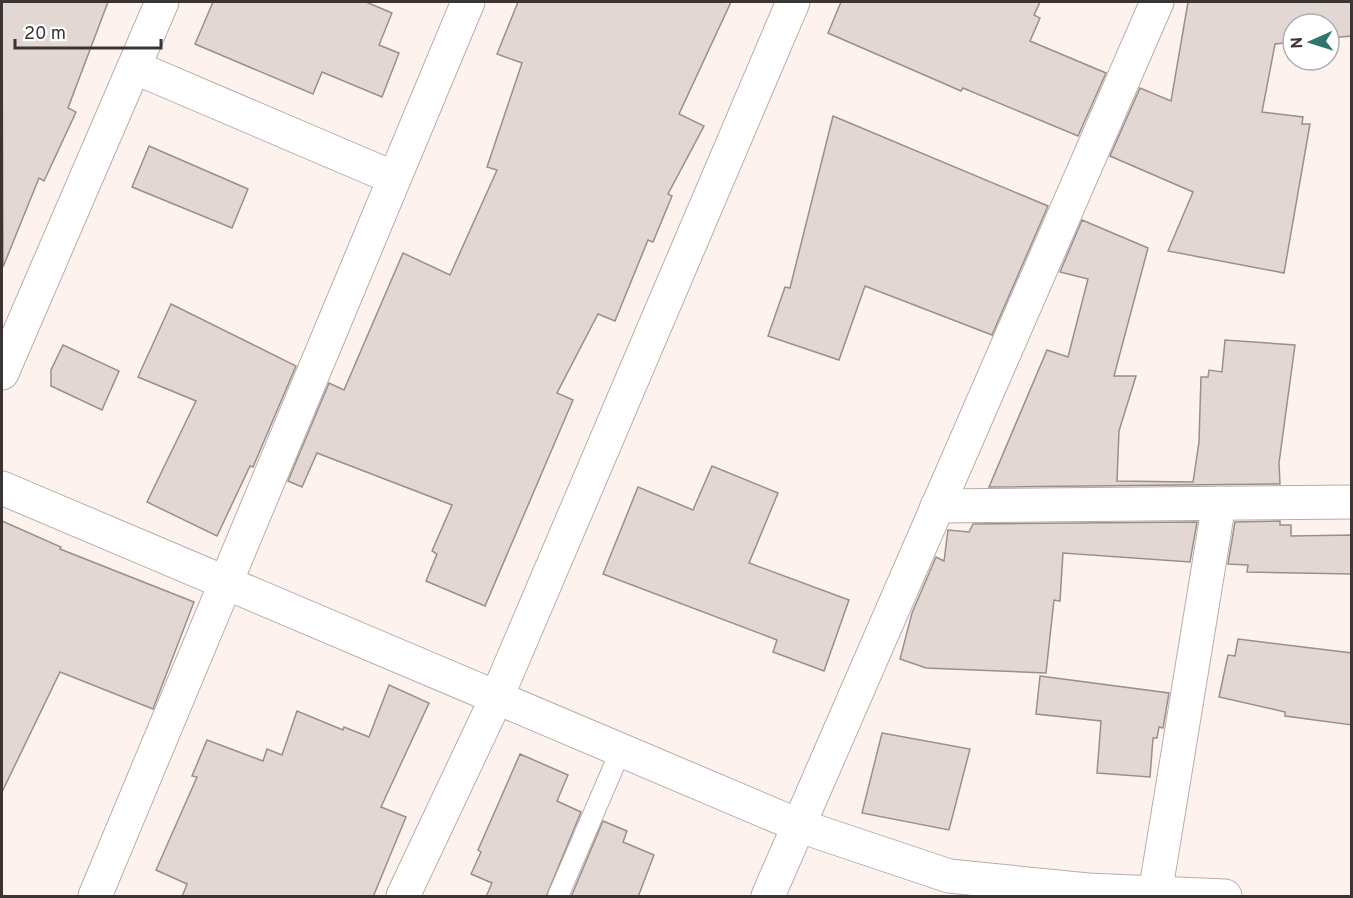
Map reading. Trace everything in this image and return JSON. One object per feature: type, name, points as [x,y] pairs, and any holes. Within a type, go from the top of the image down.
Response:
[{"type":"street","points":[[2,374],[162,2]]},
{"type":"street","points":[[94,897],[468,2]]},
{"type":"street","points":[[403,897],[496,699],[793,2]]},
{"type":"street","points":[[768,897],[1157,2]]},
{"type":"street","points":[[134,67],[394,178]]},
{"type":"street","points":[[2,488],[620,752],[800,826],[963,887],[1225,897]]},
{"type":"street","points":[[937,506],[1352,502]]},
{"type":"street","points":[[1155,894],[1219,503]]},
{"type":"lane","points":[[558,897],[620,752]]},
{"type":"building","points":[[2,2],[108,2],[68,108],[76,112],[44,181],[39,178],[3,267]]},
{"type":"building","points":[[213,2],[366,2],[392,13],[379,45],[399,53],[382,97],[322,72],[313,94],[195,44]]},
{"type":"building","points":[[518,2],[731,2],[679,114],[704,126],[668,194],[672,196],[653,242],[648,240],[615,321],[598,314],[557,393],[573,400],[485,606],[426,581],[437,554],[432,551],[452,505],[317,453],[302,487],[288,481],[329,383],[344,390],[403,253],[450,275],[497,170],[487,167],[522,63],[497,54]]},
{"type":"building","points":[[841,2],[1040,2],[1034,15],[1040,18],[1030,41],[1106,73],[1078,136],[963,88],[961,91],[828,33]]},
{"type":"building","points":[[1188,2],[1352,2],[1352,36],[1341,37],[1341,12],[1281,12],[1281,43],[1275,44],[1262,112],[1303,117],[1302,124],[1310,124],[1284,273],[1168,251],[1193,192],[1110,156],[1140,88],[1171,101]]},
{"type":"building","points":[[833,116],[1048,206],[992,335],[865,286],[839,360],[768,336],[785,287],[790,288]]},
{"type":"building","points":[[149,146],[248,189],[232,228],[132,187]]},
{"type":"building","points":[[1082,220],[1148,248],[1114,376],[1136,376],[1119,431],[1117,481],[1193,482],[1199,442],[1201,377],[1208,377],[1209,370],[1222,372],[1225,340],[1295,345],[1279,463],[1280,484],[989,487],[1047,350],[1068,357],[1088,279],[1060,272]]},
{"type":"building","points":[[171,304],[296,366],[253,467],[250,466],[217,536],[147,502],[196,401],[138,377]]},
{"type":"building","points":[[63,345],[119,371],[102,410],[51,386],[51,370]]},
{"type":"building","points":[[712,466],[778,493],[749,563],[849,600],[824,671],[773,652],[777,640],[603,574],[638,487],[693,510]]},
{"type":"building","points":[[2,521],[61,547],[60,549],[194,602],[153,709],[60,672],[2,792]]},
{"type":"building","points":[[1280,521],[1280,525],[1291,525],[1291,536],[1352,535],[1352,574],[1247,572],[1248,565],[1228,564],[1235,522]]},
{"type":"building","points":[[1197,522],[1190,562],[1063,553],[1060,601],[1054,600],[1046,673],[926,668],[900,659],[912,613],[936,557],[944,561],[948,530],[969,532],[973,524]]},
{"type":"building","points":[[1238,639],[1352,653],[1352,725],[1285,716],[1285,712],[1219,697],[1228,655],[1235,656]]},
{"type":"building","points":[[1040,676],[1169,693],[1163,728],[1159,727],[1157,738],[1153,738],[1150,777],[1097,773],[1101,721],[1036,714]]},
{"type":"building","points":[[389,685],[429,703],[381,807],[406,817],[373,897],[182,897],[187,884],[156,870],[197,777],[192,776],[207,740],[263,761],[267,749],[282,755],[297,711],[343,730],[344,727],[369,737]]},
{"type":"building","points":[[882,733],[970,749],[949,830],[862,813]]},
{"type":"building","points":[[520,754],[568,775],[557,801],[581,812],[546,897],[486,897],[492,883],[471,874],[481,852],[478,850]]},
{"type":"building","points":[[603,821],[627,831],[623,842],[654,855],[638,897],[571,897]]}]
